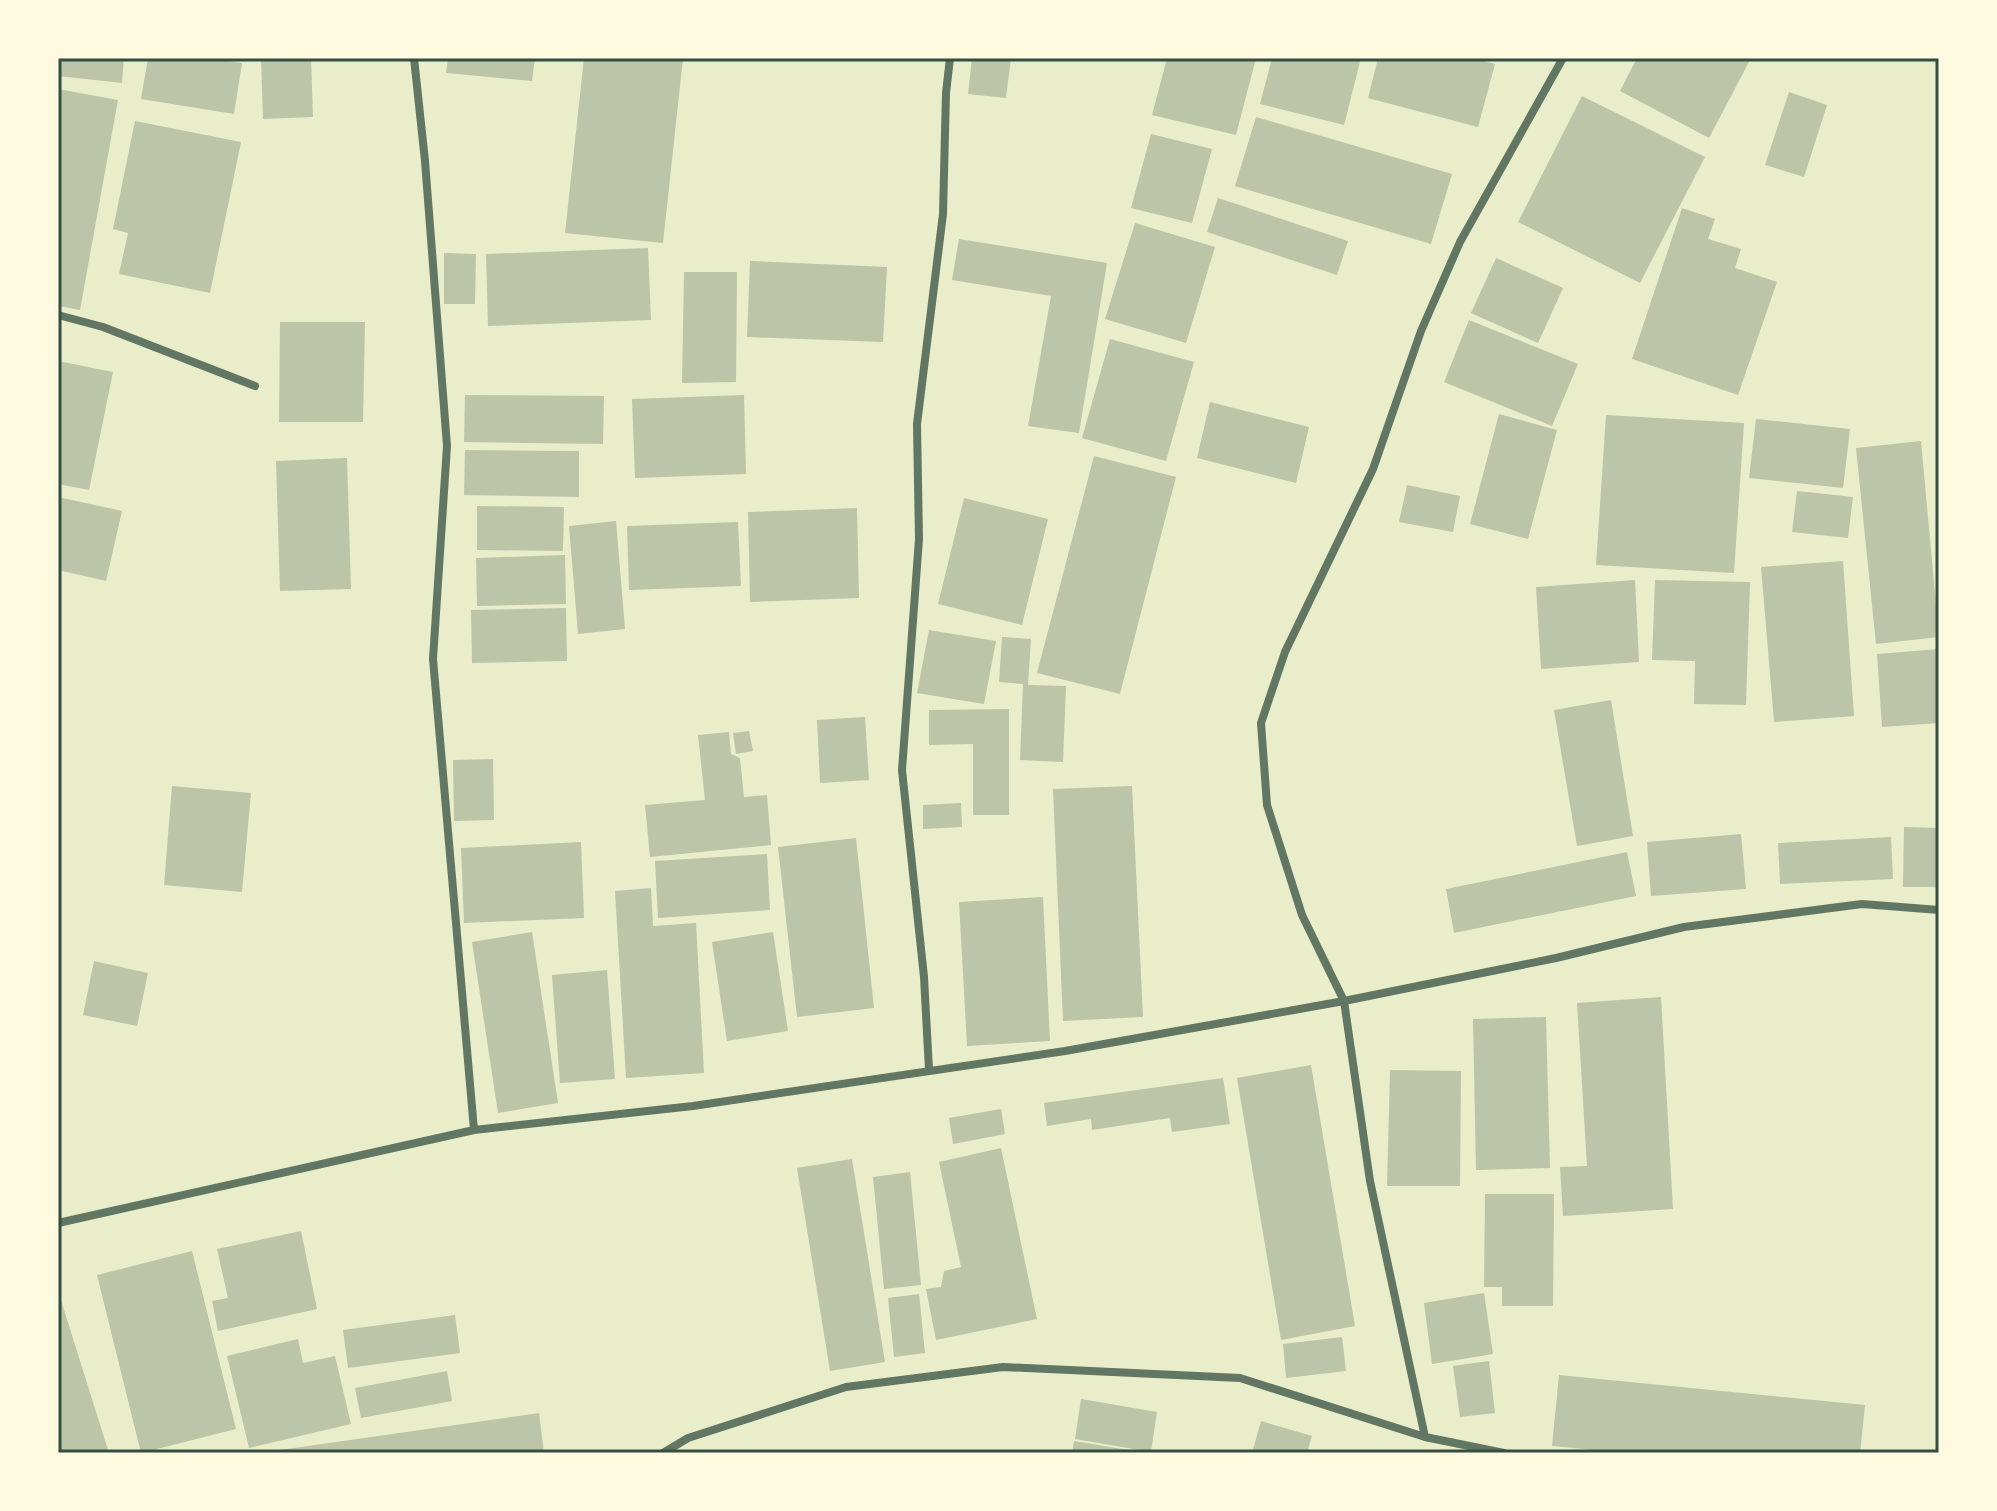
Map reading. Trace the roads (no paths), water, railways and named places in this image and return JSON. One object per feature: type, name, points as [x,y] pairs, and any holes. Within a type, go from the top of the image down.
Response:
[{"type":"street","points":[[414,58],[447,446],[433,659],[474,1130]]},
{"type":"street","points":[[929,1070],[924,977],[902,770],[919,539],[917,424],[943,214],[946,93],[950,58]]},
{"type":"street","points":[[1425,1437],[1370,1181],[1344,1001],[1302,915],[1267,805],[1261,723],[1285,652],[1373,469],[1421,331],[1460,242],[1563,58]]},
{"type":"street","points":[[58,315],[103,327],[255,386]]},
{"type":"street","points":[[58,1223],[474,1130],[693,1106],[1065,1051],[1344,1001],[1556,958],[1684,927],[1862,904],[1939,910]]},
{"type":"street","points":[[663,1453],[688,1438],[846,1387],[1003,1367],[1240,1378],[1425,1437],[1504,1453]]}]
